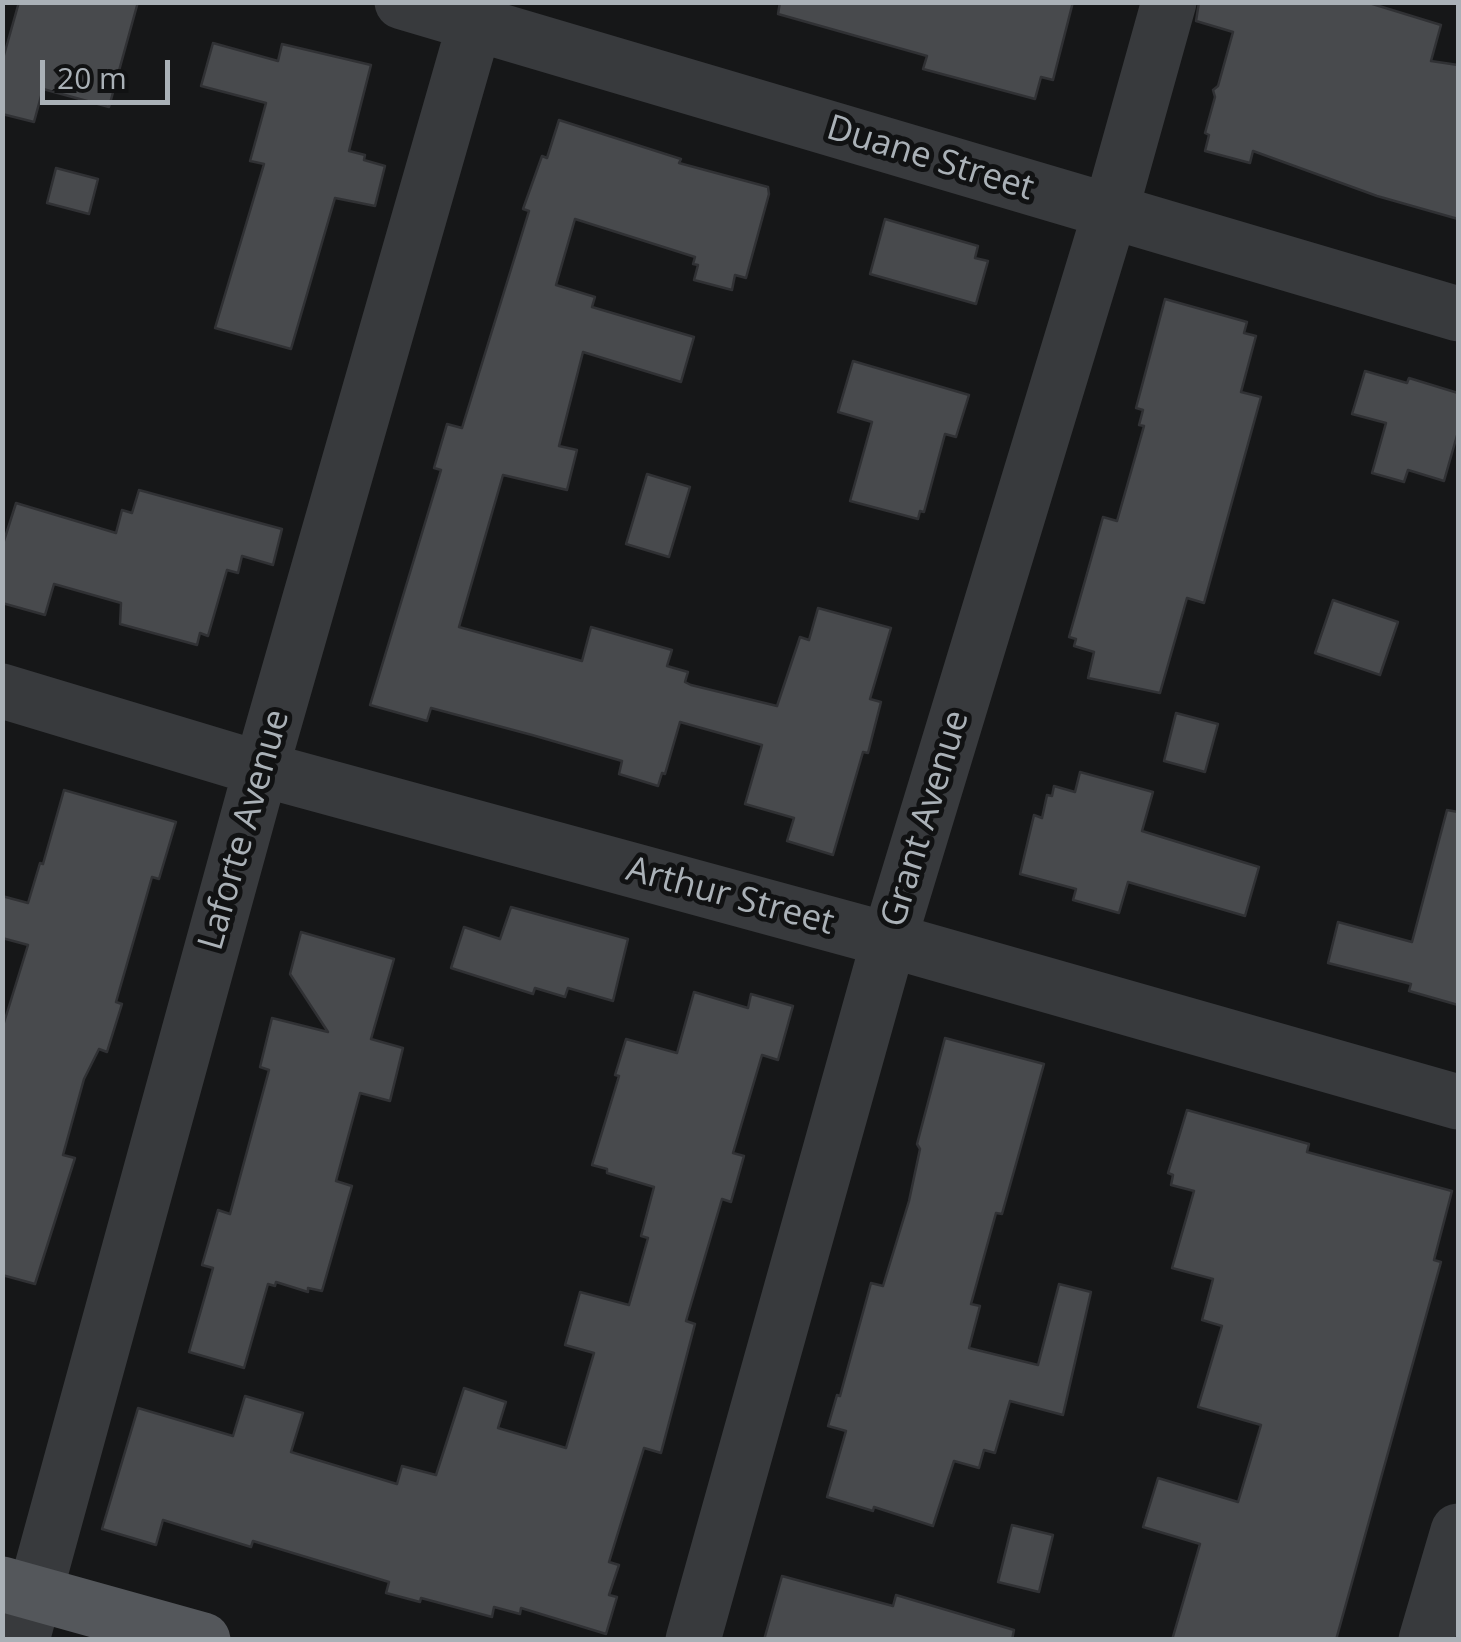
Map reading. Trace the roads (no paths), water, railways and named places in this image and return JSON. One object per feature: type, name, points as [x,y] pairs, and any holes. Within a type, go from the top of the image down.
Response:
[{"type":"main road","points":[[20,1605],[204,1640]]},
{"type":"street","name":"Duane Street","points":[[402,2],[1458,314]]},
{"type":"street","name":"Grant Avenue","points":[[693,1640],[889,940],[1110,213],[1169,2]]},
{"type":"street","name":"Laforte Avenue","points":[[20,1605],[474,23]]},
{"type":"street","name":"Arthur Street","points":[[2,691],[261,768],[889,940],[1458,1102]]},
{"type":"street","points":[[1426,1640],[1458,1531]]}]
